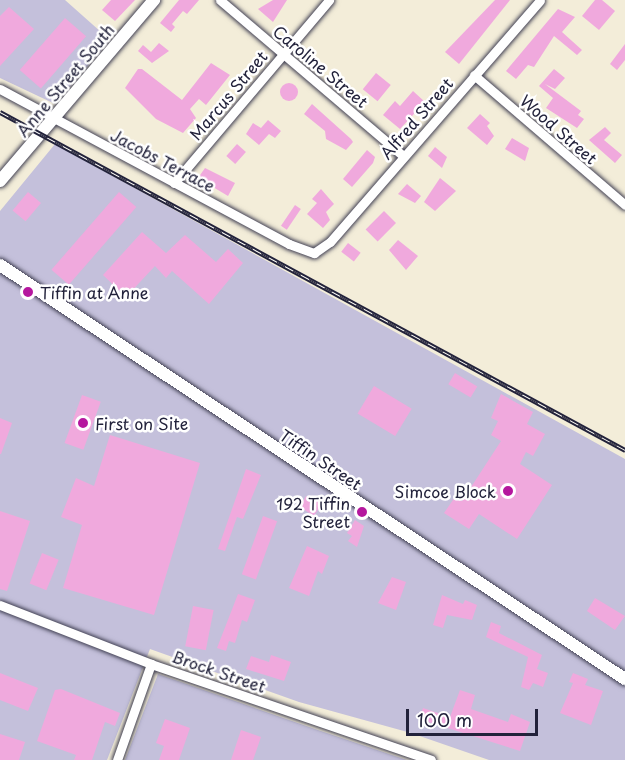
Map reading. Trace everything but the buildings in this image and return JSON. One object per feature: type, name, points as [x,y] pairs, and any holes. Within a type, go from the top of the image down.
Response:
[{"type":"street","name":"Anne Street South","points":[[0,181],[154,0]]},
{"type":"street","name":"Caroline Street","points":[[220,0],[403,156]]},
{"type":"street","name":"Marcus Street","points":[[174,183],[329,0]]},
{"type":"street","name":"Alfred Street","points":[[314,253],[330,242],[540,0]]},
{"type":"street","name":"Wood Street","points":[[474,75],[625,205]]},
{"type":"street","name":"Jacobs Terrace","points":[[0,89],[289,244],[314,253]]},
{"type":"street","name":"Tiffin Street","points":[[0,265],[625,679]]},
{"type":"street","name":"Brock Street","points":[[0,605],[151,664],[430,760]]},
{"type":"street","points":[[117,760],[151,664]]},
{"type":"shaded area","points":[[0,0],[65,0],[110,40],[55,104],[0,78]]},
{"type":"shaded area","points":[[55,144],[625,459],[625,760],[489,760],[411,733],[299,702],[150,649],[107,760],[0,760],[0,211]]},
{"type":"shaded area","points":[[158,674],[315,729],[407,760],[125,760]]},
{"type":"railway","points":[[0,112],[625,450]]},
{"type":"place","name":"Tiffin at Anne","points":[[28,292]]},
{"type":"place","name":"First on Site","points":[[83,423]]},
{"type":"place","name":"Simcoe Block","points":[[508,491]]},
{"type":"place","name":"192 Tiffin Street","points":[[362,512]]}]
